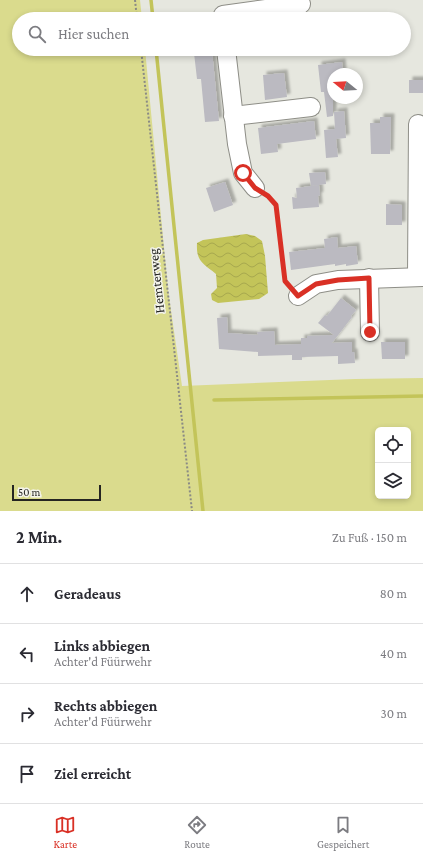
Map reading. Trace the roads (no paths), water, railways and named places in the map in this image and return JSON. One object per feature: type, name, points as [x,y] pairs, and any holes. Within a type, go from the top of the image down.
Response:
[{"type":"street","points":[[222,11],[301,4]]},
{"type":"street","points":[[227,56],[233,116],[243,173],[255,188]]},
{"type":"street","points":[[233,116],[311,107]]},
{"type":"street","points":[[298,296],[316,284],[338,280],[420,277],[418,124]]},
{"type":"street","points":[[369,278],[370,332]]},
{"type":"water","points":[[246,234],[255,236],[262,241],[265,256],[268,293],[259,299],[218,303],[212,300],[211,294],[217,288],[216,274],[201,262],[198,254],[197,243],[203,240]]},
{"type":"waterway","points":[[151,0],[152,12]]},
{"type":"waterway","points":[[157,56],[203,511]]},
{"type":"waterway","points":[[214,400],[423,396]]}]
